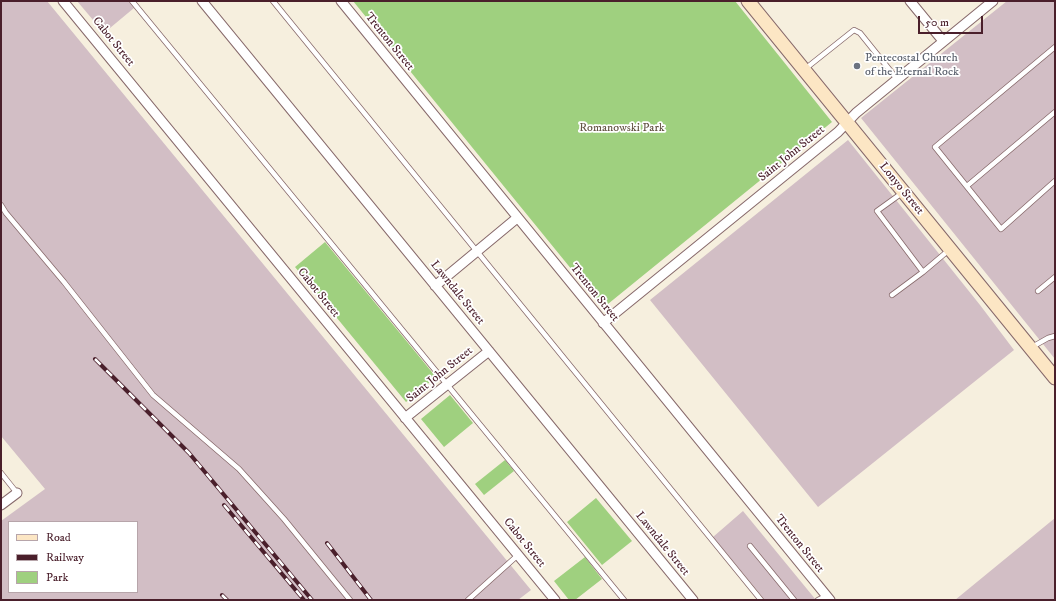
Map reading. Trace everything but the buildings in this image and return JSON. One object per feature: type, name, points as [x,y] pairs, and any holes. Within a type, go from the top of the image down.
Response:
[{"type":"street","name":"Cabot Street","points":[[63,1],[555,600]]},
{"type":"street","name":"Lawndale Street","points":[[202,1],[693,600]]},
{"type":"street","name":"Trenton Street","points":[[340,1],[604,323],[825,599]]},
{"type":"street","name":"Lonyo Street","points":[[748,1],[1055,378]]},
{"type":"street","points":[[910,1],[943,41]]},
{"type":"street","name":"Saint John Street","points":[[604,323],[838,132],[856,113],[993,1]]},
{"type":"street","points":[[435,286],[517,218]]},
{"type":"street","name":"Saint John Street","points":[[405,418],[489,351]]},
{"type":"street","points":[[1,505],[17,493]]},
{"type":"lane","points":[[132,1],[624,600]]},
{"type":"lane","points":[[273,1],[761,600]]},
{"type":"lane","points":[[804,70],[854,30],[860,33],[897,79]]},
{"type":"lane","points":[[1055,47],[936,147],[1001,229],[1055,181]]},
{"type":"lane","points":[[967,186],[1055,112]]},
{"type":"lane","points":[[903,192],[877,211],[923,272]]},
{"type":"lane","points":[[1,205],[153,395],[239,469],[284,518],[350,600]]},
{"type":"lane","points":[[892,295],[950,250]]},
{"type":"lane","points":[[1038,291],[1055,277]]},
{"type":"lane","points":[[1031,348],[1048,338],[1055,336]]},
{"type":"lane","points":[[1,473],[17,493]]},
{"type":"lane","points":[[750,546],[794,600]]},
{"type":"lane","points":[[468,600],[518,555]]},
{"type":"shaded area","points":[[1,1],[47,1],[531,590],[518,600],[1,600],[1,521],[45,489],[1,436]]},
{"type":"shaded area","points":[[77,1],[128,1],[134,8],[104,33]]},
{"type":"shaded area","points":[[1007,1],[1055,1],[1055,359],[861,118]]},
{"type":"shaded area","points":[[848,140],[980,305],[1014,350],[818,507],[650,300]]},
{"type":"shaded area","points":[[743,511],[816,600],[765,600],[713,537]]},
{"type":"shaded area","points":[[1055,518],[1055,600],[955,600]]},
{"type":"green space","name":"Romanowski Park","points":[[353,1],[735,1],[832,122],[603,308]]},
{"type":"green space","points":[[325,242],[436,377],[406,402],[295,267]]},
{"type":"green space","points":[[450,395],[473,423],[444,447],[421,419]]},
{"type":"green space","points":[[505,460],[514,471],[484,495],[475,484]]},
{"type":"green space","points":[[596,498],[632,541],[602,565],[567,522]]},
{"type":"green space","points":[[585,557],[602,579],[575,600],[569,600],[554,581]]},
{"type":"railway","points":[[95,359],[189,453],[312,600]]},
{"type":"railway","points":[[224,505],[304,600]]},
{"type":"railway","points":[[327,543],[371,600]]},
{"type":"railway","points":[[222,595],[227,600]]},
{"type":"place","name":"Pentecostal Church of the Eternal Rock","points":[[857,66]]}]
